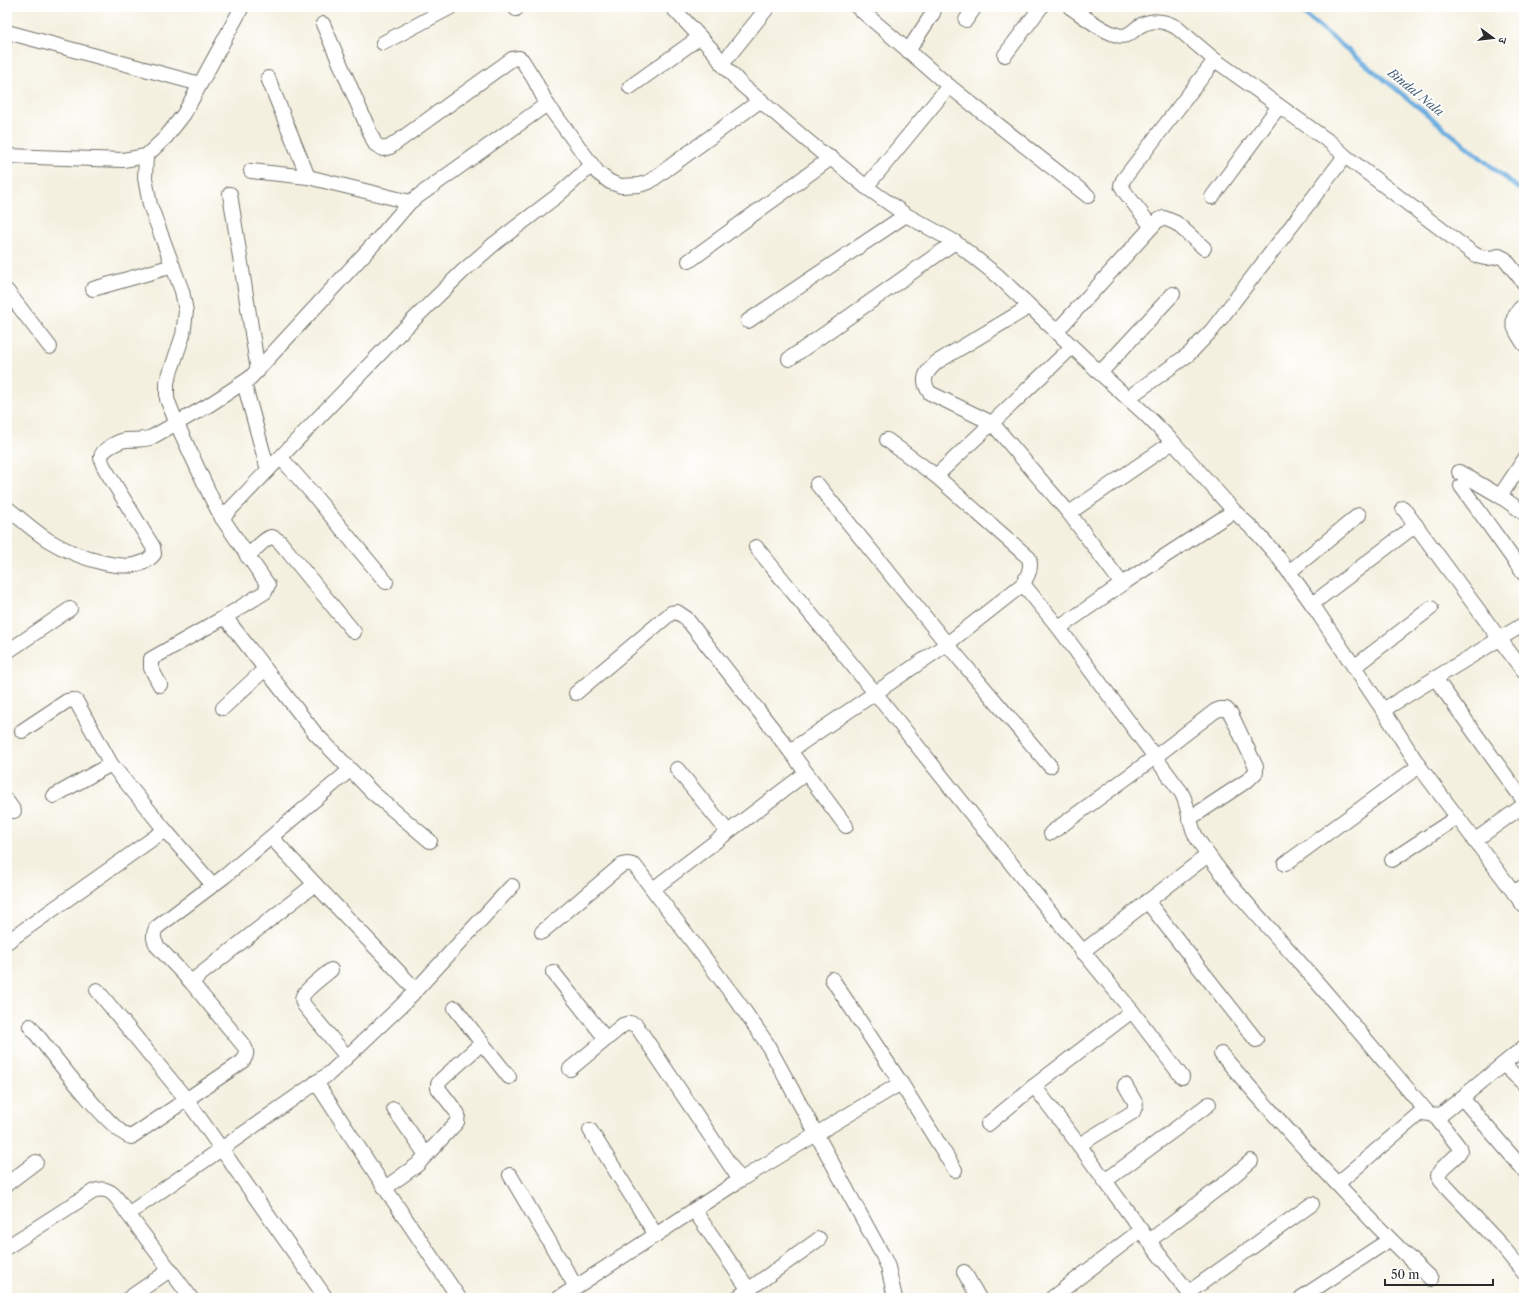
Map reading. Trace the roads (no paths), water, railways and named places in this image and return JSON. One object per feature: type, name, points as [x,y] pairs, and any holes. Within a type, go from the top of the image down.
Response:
[{"type":"street","points":[[7,156],[123,160],[146,156],[166,137],[184,114],[242,7]]},
{"type":"street","points":[[383,43],[451,7]]},
{"type":"street","points":[[672,7],[715,53],[722,64],[743,86],[822,153],[831,158],[866,187],[906,215],[955,242],[998,276],[1173,442],[1234,512],[1259,535],[1289,572],[1383,710],[1418,766],[1474,841],[1519,890],[1524,906]]},
{"type":"street","points":[[722,64],[768,7]]},
{"type":"street","points":[[856,7],[949,86],[1088,196]]},
{"type":"street","points":[[908,50],[933,13],[935,7]]},
{"type":"street","points":[[966,20],[975,7]]},
{"type":"street","points":[[1005,55],[1041,7]]},
{"type":"street","points":[[1070,7],[1109,32],[1122,36],[1129,34],[1139,26],[1150,21],[1170,23],[1215,60],[1331,143],[1345,156],[1474,254],[1482,258],[1491,259],[1499,256],[1505,259],[1524,283]]},
{"type":"street","points":[[323,24],[375,144],[383,149],[390,147],[512,59],[519,58],[522,60],[534,79],[547,104],[598,173],[610,182],[622,186],[639,185],[649,182],[760,100]]},
{"type":"street","points":[[7,32],[200,84]]},
{"type":"street","points":[[630,87],[700,37]]},
{"type":"street","points":[[1151,226],[1121,185],[1123,180],[1215,60]]},
{"type":"street","points":[[268,78],[308,177]]},
{"type":"street","points":[[866,187],[949,86]]},
{"type":"street","points":[[7,508],[49,541],[86,558],[104,564],[115,565],[136,565],[145,562],[154,554],[153,547],[107,472],[101,456],[109,448],[120,442],[127,440],[148,439],[177,424],[244,383],[258,370],[380,237],[410,202],[547,104]]},
{"type":"street","points":[[1212,197],[1279,106]]},
{"type":"street","points":[[146,156],[145,178],[150,205],[182,291],[186,311],[183,335],[170,370],[166,388],[167,399],[177,424],[222,518],[267,583],[265,592],[152,659],[150,668],[160,685]]},
{"type":"street","points":[[1128,398],[1189,354],[1212,330],[1345,156]]},
{"type":"street","points":[[689,262],[831,158]]},
{"type":"street","points":[[222,518],[399,334],[462,272],[494,244],[557,196],[592,165]]},
{"type":"street","points":[[251,171],[308,177],[410,202]]},
{"type":"street","points":[[230,194],[258,370]]},
{"type":"street","points":[[748,321],[906,215]]},
{"type":"street","points":[[1056,332],[1151,226],[1164,218],[1176,223],[1204,248]]},
{"type":"street","points":[[790,359],[955,242]]},
{"type":"street","points":[[93,290],[173,266]]},
{"type":"street","points":[[7,291],[50,348]]},
{"type":"street","points":[[1100,373],[1173,294]]},
{"type":"street","points":[[1524,305],[1515,312],[1514,326],[1524,344]]},
{"type":"street","points":[[1029,307],[937,362],[927,371],[925,381],[926,387],[930,393],[992,423],[1069,513],[1122,584]]},
{"type":"street","points":[[936,476],[1072,347]]},
{"type":"street","points":[[244,383],[268,470]]},
{"type":"street","points":[[790,751],[876,694],[947,644],[1023,584],[1029,574],[1029,558],[936,476],[887,440]]},
{"type":"street","points":[[1069,513],[1173,442]]},
{"type":"street","points":[[281,458],[386,582]]},
{"type":"street","points":[[1500,496],[1524,460]]},
{"type":"street","points":[[1459,472],[1524,512]]},
{"type":"street","points":[[817,484],[947,644],[1050,766]]},
{"type":"street","points":[[1461,486],[1524,574]]},
{"type":"street","points":[[1403,508],[1524,672]]},
{"type":"street","points":[[1059,628],[1122,584],[1234,512]]},
{"type":"street","points":[[1289,572],[1359,515]]},
{"type":"street","points":[[1312,604],[1416,525]]},
{"type":"street","points":[[247,556],[266,539],[270,537],[275,538],[280,542],[354,632]]},
{"type":"street","points":[[756,548],[876,694],[1082,952],[1132,1011],[1182,1077]]},
{"type":"street","points":[[1023,584],[1059,628],[1186,799],[1189,819],[1196,838],[1208,855],[1459,1147],[1460,1151],[1454,1159],[1439,1172],[1438,1176],[1501,1245],[1524,1273]]},
{"type":"street","points":[[1354,667],[1431,608]]},
{"type":"street","points":[[7,652],[70,609]]},
{"type":"street","points":[[576,693],[671,614],[677,612],[686,618],[790,751],[846,826]]},
{"type":"street","points":[[225,617],[315,733],[387,806],[430,841]]},
{"type":"street","points":[[1383,710],[1524,624]]},
{"type":"street","points":[[223,708],[265,669]]},
{"type":"street","points":[[1435,678],[1524,801]]},
{"type":"street","points":[[22,731],[67,701],[76,701],[111,764],[165,830],[213,885]]},
{"type":"street","points":[[1051,833],[1155,758],[1215,711],[1226,709],[1231,714],[1256,767],[1256,772],[1248,780],[1189,819]]},
{"type":"street","points":[[54,796],[111,764]]},
{"type":"street","points":[[1285,864],[1418,766]]},
{"type":"street","points":[[30,1026],[102,1114],[128,1137],[134,1136],[242,1062],[245,1058],[247,1050],[191,982],[158,948],[154,942],[154,933],[156,928],[272,838],[350,770]]},
{"type":"street","points":[[677,770],[728,832]]},
{"type":"street","points":[[653,889],[806,774]]},
{"type":"street","points":[[1474,841],[1524,806]]},
{"type":"street","points":[[1392,860],[1456,818]]},
{"type":"street","points":[[7,942],[165,830]]},
{"type":"street","points":[[272,838],[416,990]]},
{"type":"street","points":[[1082,952],[1208,855]]},
{"type":"street","points":[[542,932],[624,864],[635,866],[766,1042],[883,1256],[888,1267],[895,1298]]},
{"type":"street","points":[[191,982],[315,884]]},
{"type":"street","points":[[128,1214],[330,1073],[416,990],[512,886]]},
{"type":"street","points":[[1147,901],[1256,1040]]},
{"type":"street","points":[[331,970],[307,991],[303,996],[302,1001],[304,1006],[347,1057]]},
{"type":"street","points":[[552,972],[606,1039]]},
{"type":"street","points":[[832,979],[901,1083],[955,1170]]},
{"type":"street","points":[[97,990],[187,1100],[326,1298]]},
{"type":"street","points":[[454,1008],[509,1076]]},
{"type":"street","points":[[988,1124],[1034,1086],[1132,1011]]},
{"type":"street","points":[[570,1069],[623,1025],[630,1023],[636,1025],[740,1180]]},
{"type":"street","points":[[384,1188],[408,1173],[457,1122],[458,1114],[438,1088],[438,1084],[482,1043]]},
{"type":"street","points":[[1337,1184],[1420,1113],[1442,1114],[1524,1047]]},
{"type":"street","points":[[1221,1054],[1389,1240],[1430,1279]]},
{"type":"street","points":[[1503,1064],[1524,1084]]},
{"type":"street","points":[[316,1082],[384,1188],[459,1298]]},
{"type":"street","points":[[559,1298],[740,1180],[901,1083]]},
{"type":"street","points":[[1079,1145],[1133,1112],[1136,1104],[1125,1085]]},
{"type":"street","points":[[1034,1086],[1191,1295],[1312,1204]]},
{"type":"street","points":[[1462,1098],[1524,1170]]},
{"type":"street","points":[[1105,1181],[1209,1104]]},
{"type":"street","points":[[394,1109],[426,1155]]},
{"type":"street","points":[[590,1130],[656,1235]]},
{"type":"street","points":[[1052,1298],[1224,1184],[1251,1161]]},
{"type":"street","points":[[7,1184],[36,1162]]},
{"type":"street","points":[[510,1174],[576,1287]]},
{"type":"street","points":[[7,1247],[100,1188],[111,1192],[191,1298]]},
{"type":"street","points":[[694,1210],[749,1290]]},
{"type":"street","points":[[737,1298],[819,1239]]},
{"type":"street","points":[[1301,1298],[1389,1240]]},
{"type":"street","points":[[129,1298],[170,1270]]},
{"type":"street","points":[[964,1272],[979,1298]]},
{"type":"waterway","name":"Bindal Nala","points":[[1295,7],[1524,193]]}]
